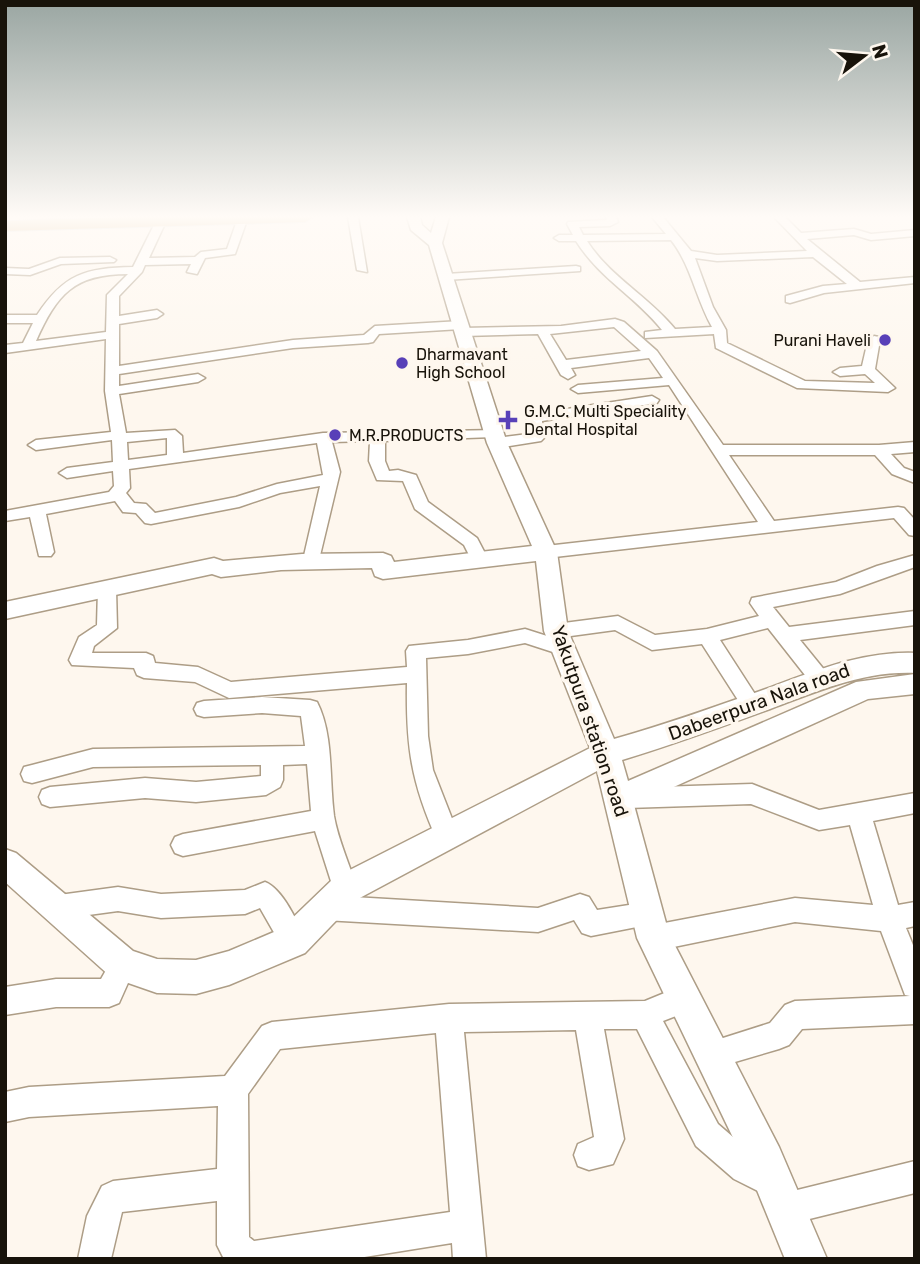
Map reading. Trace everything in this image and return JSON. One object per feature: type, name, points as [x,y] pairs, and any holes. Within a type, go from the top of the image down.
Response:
[{"type":"street","points":[[28,345],[39,319],[62,291],[83,276]]},
{"type":"street","points":[[134,276],[113,295],[112,328],[112,391],[122,467],[122,488],[117,491],[130,508],[139,509],[151,519],[239,502],[277,489],[330,479]]},
{"type":"street","points":[[446,277],[465,276]]},
{"type":"street","points":[[610,276],[642,300],[670,333]]},
{"type":"street","points":[[696,276],[707,307],[720,330],[721,345],[802,385],[888,388],[868,370],[840,372]]},
{"type":"street","points":[[844,276],[857,286]]},
{"type":"street","name":"Yakutpura station road","points":[[446,277],[495,438],[546,552],[559,639],[606,754],[651,926],[780,1196],[806,1259]]},
{"type":"street","points":[[790,299],[823,290],[915,281]]},
{"type":"street","points":[[5,349],[112,328],[157,314]]},
{"type":"street","points":[[5,319],[39,319]]},
{"type":"street","points":[[112,371],[293,344],[368,339],[374,330],[462,328],[542,331],[617,324],[652,354],[673,381],[769,526]]},
{"type":"street","points":[[650,335],[720,330]]},
{"type":"street","points":[[542,331],[578,389],[584,408]]},
{"type":"street","points":[[868,370],[874,340]]},
{"type":"street","points":[[562,365],[652,354]]},
{"type":"street","points":[[112,391],[198,378]]},
{"type":"street","points":[[578,389],[673,381]]},
{"type":"street","points":[[67,473],[323,438],[533,439],[536,438],[534,419],[584,408],[652,400]]},
{"type":"street","points":[[36,445],[170,433],[175,436],[176,459]]},
{"type":"street","points":[[312,560],[324,524],[325,509],[322,506],[332,472],[323,438]]},
{"type":"street","points":[[378,438],[377,461],[383,477],[398,475],[410,478],[421,505],[471,542],[479,559]]},
{"type":"street","points":[[720,450],[879,450],[915,447]]},
{"type":"street","points":[[879,450],[898,471],[915,478]]},
{"type":"street","points":[[5,530],[38,515],[119,495]]},
{"type":"street","points":[[5,611],[65,601],[153,577],[214,566],[221,569],[265,562],[383,561],[383,572],[898,512],[915,531]]},
{"type":"street","points":[[5,516],[38,515]]},
{"type":"street","points":[[38,515],[45,552]]},
{"type":"street","points":[[819,678],[759,603],[840,588],[883,570],[915,562]]},
{"type":"street","points":[[107,589],[107,628],[86,642],[79,660],[146,661],[144,670],[198,675],[229,690],[417,674]]},
{"type":"street","points":[[446,834],[422,770],[417,737],[416,652],[468,647],[525,636],[559,639],[618,623],[652,643],[777,628],[915,618]]},
{"type":"street","points":[[707,636],[752,705]]},
{"type":"street","name":"Dabeerpura Nala road","points":[[619,798],[685,767],[888,662],[915,663]]},
{"type":"street","name":"Dabeerpura Nala road","points":[[293,941],[334,899],[446,834],[606,754],[752,705],[819,678],[915,684]]},
{"type":"street","points":[[313,683],[310,708],[334,899],[538,920],[580,906],[591,924],[651,926],[795,910],[902,916]]},
{"type":"street","points":[[204,709],[262,705],[310,708]]},
{"type":"street","points":[[667,735],[685,767]]},
{"type":"street","points":[[32,774],[93,758],[317,755]]},
{"type":"street","points":[[50,797],[145,788],[196,792],[266,785],[272,780],[272,756]]},
{"type":"street","points":[[619,798],[752,794],[819,820],[915,803]]},
{"type":"street","points":[[859,814],[902,916],[915,985]]},
{"type":"street","points":[[183,845],[323,819]]},
{"type":"street","points":[[5,863],[123,965],[157,976],[196,976],[229,968],[293,941],[265,894],[245,902],[161,906],[118,899],[59,907]]},
{"type":"street","points":[[5,1001],[56,993],[109,993],[123,965]]},
{"type":"street","points":[[468,1225],[249,1258],[233,1245],[233,1090],[272,1036],[449,1018],[645,1015],[684,999]]},
{"type":"street","points":[[711,1055],[779,1035],[795,1016],[915,1010]]},
{"type":"street","points":[[645,1015],[707,1135],[780,1196],[915,1177]]},
{"type":"street","points":[[588,1016],[609,1139],[602,1153],[589,1154]]},
{"type":"street","points":[[449,1018],[470,1259]]},
{"type":"street","points":[[5,1107],[29,1102],[233,1090]]},
{"type":"street","points":[[94,1259],[103,1216],[113,1198],[233,1183]]},
{"type":"place","name":"Purani Haveli","points":[[885,340]]},
{"type":"place","name":"Dharmavant High School","points":[[402,363]]},
{"type":"place","name":"G.M.C. Multi Speciality Dental Hospital","points":[[508,420]]},
{"type":"place","name":"M.R.PRODUCTS","points":[[335,435]]}]
